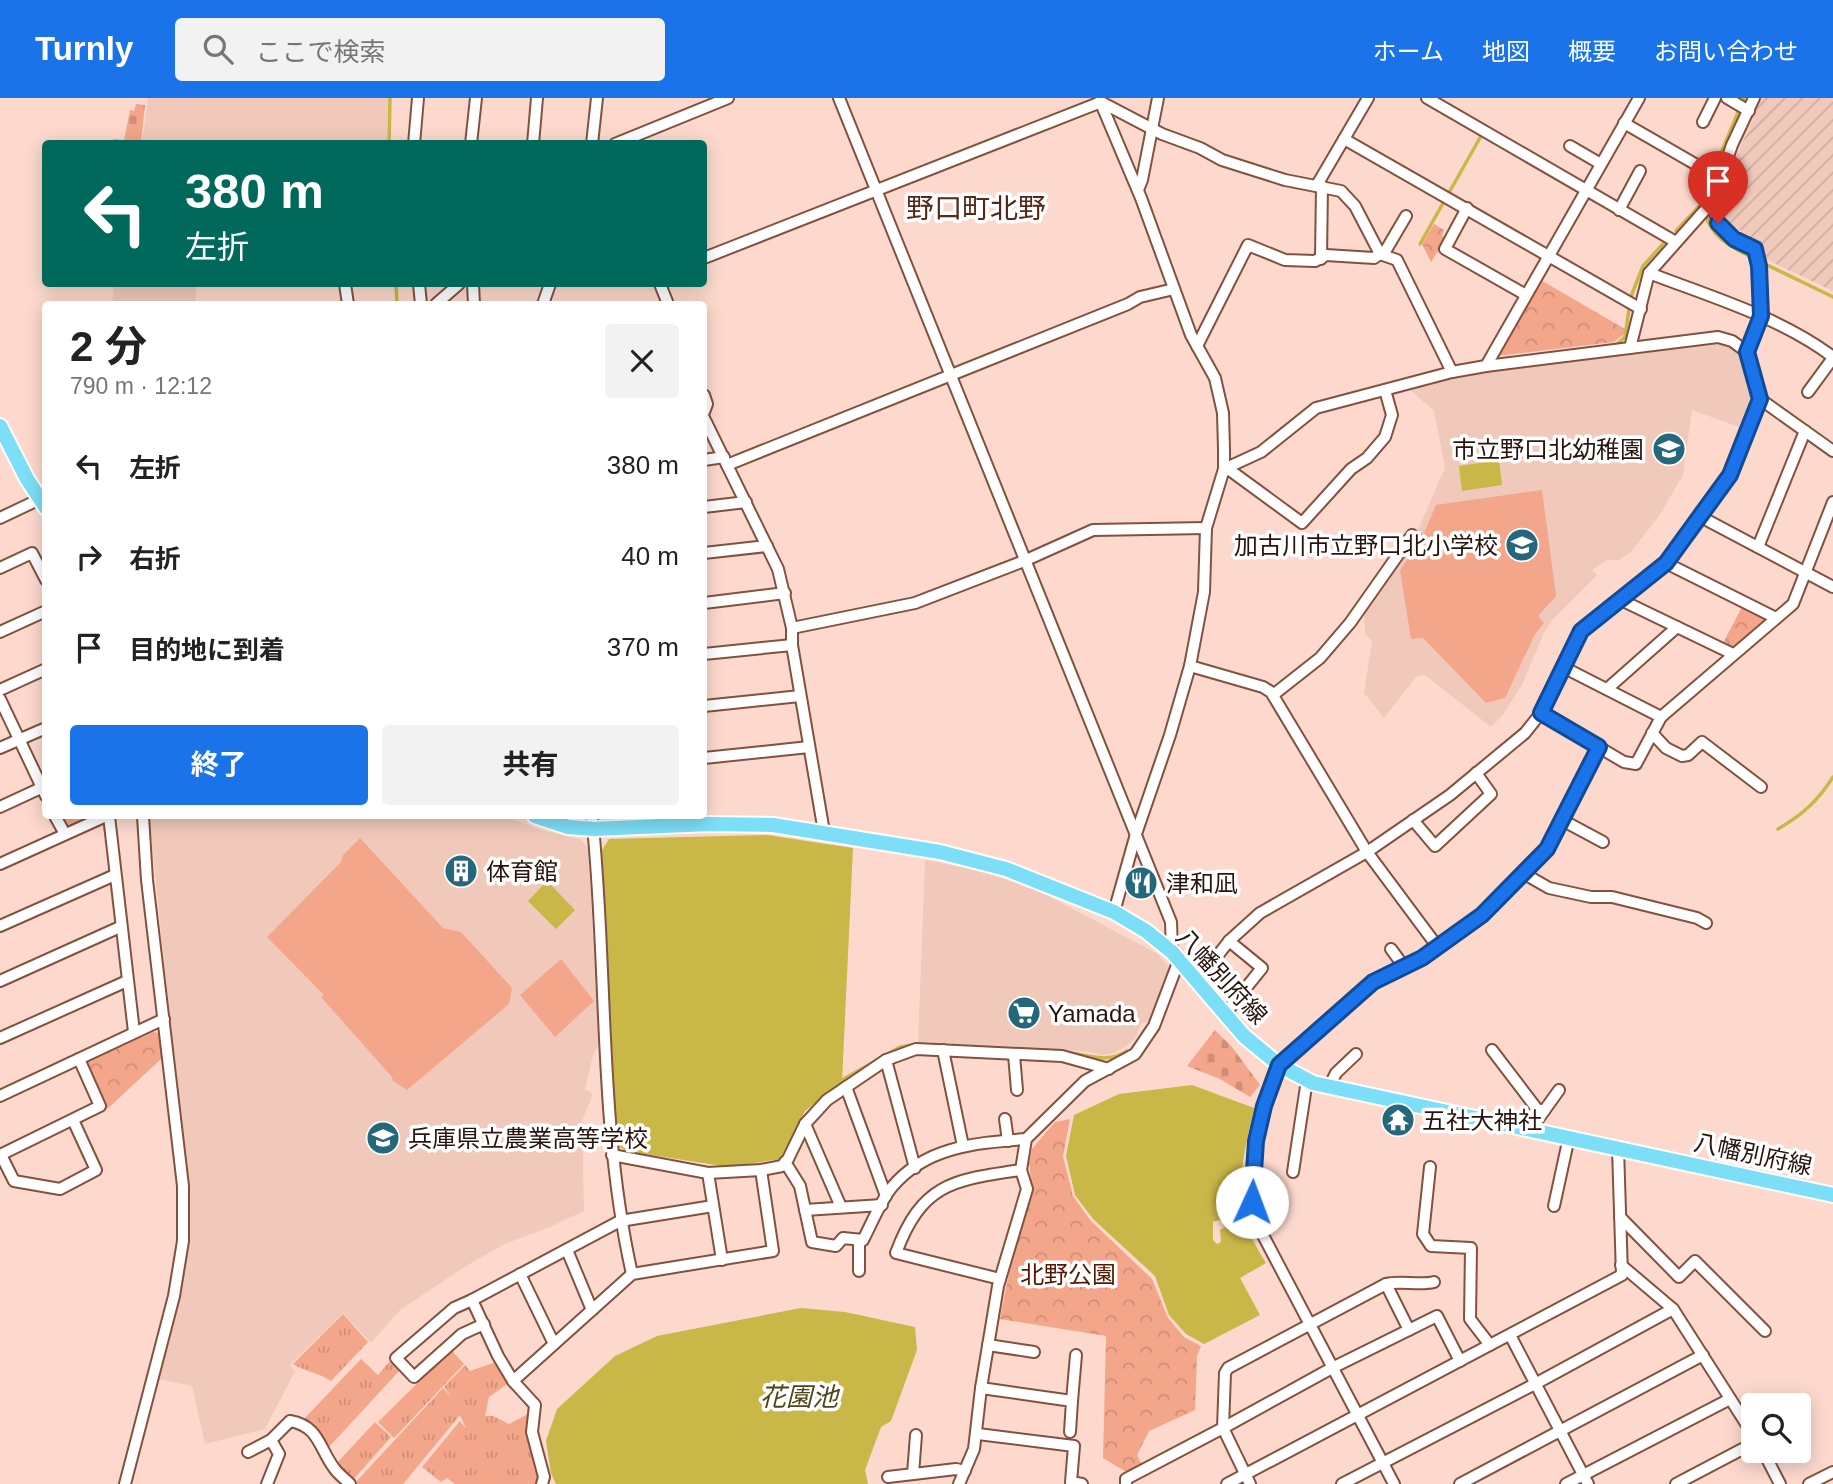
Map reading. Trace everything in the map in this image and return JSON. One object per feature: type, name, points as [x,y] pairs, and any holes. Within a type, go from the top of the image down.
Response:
[{"type":"main road","points":[[0,426],[42,501]]},
{"type":"main road","name":"八幡別府線","points":[[545,819],[568,827],[593,822],[741,823],[824,832],[984,862],[1051,885],[1114,912],[1146,931],[1175,956],[1244,1036],[1279,1065],[1307,1080],[1329,1087],[1833,1195]]},
{"type":"street","points":[[414,140],[418,98]]},
{"type":"street","points":[[471,140],[476,98]]},
{"type":"street","points":[[533,140],[537,98]]},
{"type":"street","points":[[592,140],[597,98]]},
{"type":"street","points":[[625,140],[728,98]]},
{"type":"street","points":[[839,98],[1171,922],[1175,956],[1154,1026],[1135,1054],[1085,1081],[1026,1139],[1021,1170],[1027,1189],[1000,1279],[981,1388],[978,1434],[960,1484]]},
{"type":"street","points":[[1138,190],[1158,98]]},
{"type":"street","points":[[1321,259],[1320,186],[1368,98]]},
{"type":"street","points":[[1427,98],[1444,102],[1585,191],[1676,242]]},
{"type":"street","points":[[1486,366],[1639,98]]},
{"type":"street","points":[[1703,122],[1715,98]]},
{"type":"street","points":[[1727,98],[1749,111]]},
{"type":"street","points":[[1630,348],[1649,273],[1712,202],[1732,145],[1754,98]]},
{"type":"street","points":[[707,257],[1100,100]]},
{"type":"street","points":[[1100,100],[1152,129],[1222,160],[1285,180],[1341,191],[1349,197],[1382,254],[1397,260],[1452,372]]},
{"type":"street","points":[[1100,100],[1138,190],[1197,345],[1216,378],[1223,413],[1224,469],[1206,528],[1204,592],[1190,666],[1114,912]]},
{"type":"street","points":[[1624,123],[1702,168]]},
{"type":"street","points":[[1344,139],[1641,309]]},
{"type":"street","points":[[1570,146],[1601,164]]},
{"type":"street","points":[[1619,210],[1640,170]]},
{"type":"street","points":[[1196,983],[1229,941],[1260,913],[1367,852],[1450,795],[1525,733],[1541,713],[1581,631],[1666,563],[1730,475],[1760,399],[1747,352],[1761,316],[1759,266],[1755,249],[1722,230],[1715,217],[1712,202]]},
{"type":"street","points":[[1467,208],[1445,249],[1525,295]]},
{"type":"street","points":[[1197,345],[1248,245],[1285,260],[1315,261],[1326,255],[1374,258],[1382,254],[1406,216]]},
{"type":"street","points":[[1649,273],[1761,316],[1811,341],[1833,357],[1808,393]]},
{"type":"street","points":[[439,301],[456,287]]},
{"type":"street","points":[[707,460],[726,461],[950,376],[1140,297],[1174,289]]},
{"type":"street","points":[[1224,469],[1261,452],[1316,408],[1452,372],[1718,337],[1732,341],[1747,352]]},
{"type":"street","points":[[1224,469],[1231,471],[1302,523],[1351,469],[1367,458],[1385,437],[1392,415],[1385,390]]},
{"type":"street","points":[[1760,399],[1833,451]]},
{"type":"street","points":[[707,424],[778,569],[785,593],[824,832]]},
{"type":"street","points":[[1758,547],[1805,431]]},
{"type":"street","points":[[707,507],[746,502]]},
{"type":"street","points":[[1541,713],[1624,762],[1636,764],[1661,717],[1793,604],[1833,502]]},
{"type":"street","points":[[0,518],[42,503]]},
{"type":"street","points":[[1701,517],[1833,587]]},
{"type":"street","points":[[792,628],[915,603],[1024,561],[1093,530],[1206,528]]},
{"type":"street","points":[[1273,695],[1320,658],[1350,623],[1412,535],[1418,540]]},
{"type":"street","points":[[707,553],[767,546]]},
{"type":"street","points":[[0,568],[32,553],[42,572]]},
{"type":"street","points":[[1666,563],[1776,618]]},
{"type":"street","points":[[707,603],[785,593]]},
{"type":"street","points":[[1619,599],[1733,654]]},
{"type":"street","points":[[0,632],[42,613]]},
{"type":"street","points":[[1607,689],[1677,627]]},
{"type":"street","points":[[707,654],[792,645]]},
{"type":"street","points":[[1190,666],[1263,687],[1273,695],[1367,852],[1437,946]]},
{"type":"street","points":[[1563,667],[1661,717]]},
{"type":"street","points":[[0,690],[42,671]]},
{"type":"street","points":[[707,706],[800,696]]},
{"type":"street","points":[[0,699],[42,790]]},
{"type":"street","points":[[0,748],[42,730]]},
{"type":"street","points":[[1652,733],[1666,748],[1682,756],[1688,755],[1702,742],[1762,787]]},
{"type":"street","points":[[707,758],[809,747]]},
{"type":"street","points":[[1394,1484],[1256,1222],[1252,1202],[1256,1141],[1264,1106],[1279,1065],[1373,982],[1422,958],[1482,915],[1547,849],[1599,747]]},
{"type":"street","points":[[1413,820],[1435,846],[1491,794],[1476,773]]},
{"type":"street","points":[[0,807],[42,792]]},
{"type":"street","points":[[57,819],[65,834]]},
{"type":"street","points":[[0,864],[100,819]]},
{"type":"street","points":[[107,819],[134,1032]]},
{"type":"street","points":[[125,1484],[174,1296],[183,1241],[183,1186],[143,819]]},
{"type":"street","points":[[1562,820],[1603,842]]},
{"type":"street","points":[[593,822],[612,1155],[620,1221],[632,1274]]},
{"type":"street","points":[[1523,873],[1549,888],[1591,897],[1612,897],[1697,918],[1706,923]]},
{"type":"street","points":[[0,926],[115,875]]},
{"type":"street","points":[[0,981],[120,927]]},
{"type":"street","points":[[1224,1015],[1262,968],[1229,941]]},
{"type":"street","points":[[1391,949],[1405,968]]},
{"type":"street","points":[[0,1038],[127,981]]},
{"type":"street","points":[[0,1096],[164,1020]]},
{"type":"street","points":[[612,1155],[708,1173],[782,1166],[805,1125],[827,1100],[886,1060],[916,1049],[1062,1056],[1109,1069]]},
{"type":"street","points":[[943,1050],[963,1146]]},
{"type":"street","points":[[1492,1050],[1537,1109],[1544,1111]]},
{"type":"street","points":[[1329,1087],[1336,1073],[1356,1054]]},
{"type":"street","points":[[1014,1055],[1017,1090]]},
{"type":"street","points":[[73,1120],[96,1170],[60,1189],[14,1181],[0,1155],[100,1106],[79,1059]]},
{"type":"street","points":[[886,1060],[915,1168]]},
{"type":"street","points":[[1293,1172],[1307,1080]]},
{"type":"street","points":[[846,1087],[884,1200]]},
{"type":"street","points":[[1531,1129],[1559,1090]]},
{"type":"street","points":[[1004,1119],[1008,1141]]},
{"type":"street","points":[[805,1125],[841,1207]]},
{"type":"street","points":[[1554,1206],[1569,1137]]},
{"type":"street","points":[[859,1271],[859,1243],[893,1186],[915,1168],[935,1154],[963,1146],[1026,1139]]},
{"type":"street","points":[[1227,1484],[1248,1479],[1357,1416],[1622,1275],[1618,1148]]},
{"type":"street","points":[[785,1162],[800,1186],[812,1242],[836,1246],[843,1238],[863,1240]]},
{"type":"street","points":[[1430,1167],[1422,1194],[1423,1234],[1431,1246],[1471,1248],[1470,1318],[1490,1345]]},
{"type":"street","points":[[513,1381],[632,1274],[773,1251],[761,1170]]},
{"type":"street","points":[[1000,1279],[896,1253],[913,1215],[923,1202],[944,1187],[968,1178],[1021,1170]]},
{"type":"street","points":[[708,1173],[722,1260]]},
{"type":"street","points":[[804,1210],[884,1200]]},
{"type":"street","points":[[484,1324],[462,1334],[414,1377],[396,1358],[454,1308],[620,1221],[713,1206]]},
{"type":"street","points":[[1620,1217],[1683,1282],[1695,1261],[1765,1331]]},
{"type":"street","points":[[566,1250],[592,1310]]},
{"type":"street","points":[[1622,1265],[1673,1309],[1741,1417]]},
{"type":"street","points":[[520,1275],[554,1344]]},
{"type":"street","points":[[1248,1479],[1223,1427],[1224,1373],[1228,1368],[1386,1284],[1434,1282]]},
{"type":"street","points":[[1386,1284],[1409,1330]]},
{"type":"street","points":[[472,1300],[498,1356],[513,1381],[535,1405],[532,1432],[544,1477],[542,1484]]},
{"type":"street","points":[[1342,1484],[1673,1309]]},
{"type":"street","points":[[1126,1484],[1126,1479],[1332,1368],[1437,1316],[1460,1361]]},
{"type":"street","points":[[1510,1335],[1586,1479]]},
{"type":"street","points":[[988,1345],[1034,1352]]},
{"type":"street","points":[[1074,1427],[1072,1401],[1076,1354]]},
{"type":"street","points":[[1460,1484],[1703,1355]]},
{"type":"street","points":[[981,1388],[1041,1392],[1072,1401]]},
{"type":"street","points":[[1566,1484],[1586,1479],[1730,1399]]},
{"type":"street","points":[[248,1452],[271,1440],[290,1421],[301,1423],[314,1433],[334,1469],[350,1484]]},
{"type":"street","points":[[978,1434],[1036,1447],[1074,1446],[1071,1482],[1082,1484]]},
{"type":"street","points":[[914,1474],[916,1435]]},
{"type":"street","points":[[267,1484],[279,1454],[271,1440]]},
{"type":"street","points":[[1676,1484],[1741,1444]]},
{"type":"street","points":[[1769,1463],[1780,1484]]},
{"type":"street","points":[[888,1477],[956,1469],[965,1471]]},
{"type":"street","points":[[1809,1484],[1830,1477]]},
{"type":"shaded area","points":[[148,98],[388,98],[387,140],[142,140]]},
{"type":"shaded area","points":[[1761,98],[1833,98],[1833,291],[1765,259],[1760,244],[1727,222],[1722,211],[1721,200],[1729,175]]},
{"type":"shaded area","points":[[114,287],[197,287],[195,301],[112,301]]},
{"type":"shaded area","name":"加古川市立野口北小学校","points":[[1723,344],[1731,346],[1742,360],[1751,401],[1739,427],[1692,410],[1683,475],[1659,516],[1631,552],[1619,560],[1607,560],[1592,570],[1597,575],[1552,620],[1523,683],[1503,715],[1491,727],[1425,675],[1417,676],[1384,718],[1364,693],[1372,641],[1365,634],[1364,610],[1416,534],[1445,468],[1434,411],[1410,390],[1419,388],[1419,385],[1502,370]]},
{"type":"shaded area","name":"兵庫県立農業高等学校","points":[[149,819],[512,819],[544,831],[580,839],[588,848],[599,1045],[593,1055],[585,1089],[593,1094],[582,1121],[584,1211],[507,1243],[466,1266],[400,1310],[371,1343],[343,1313],[290,1365],[295,1371],[265,1429],[205,1444],[192,1386],[158,1379],[181,1288],[190,1210]]},
{"type":"shaded area","points":[[925,860],[982,871],[1043,893],[1158,954],[1170,968],[1151,1020],[1141,1024],[1135,1039],[1125,1047],[1104,1055],[1082,1051],[918,1042]]},
{"type":"green space","points":[[136,104],[145,105],[141,140],[124,140],[130,110],[134,111]]},
{"type":"green space","points":[[1434,224],[1444,230],[1442,235],[1446,238],[1431,262],[1422,244]]},
{"type":"green space","points":[[1539,279],[1625,329],[1624,334],[1614,342],[1496,355]]},
{"type":"green space","points":[[1542,490],[1556,596],[1538,616],[1544,623],[1535,634],[1505,698],[1486,703],[1423,638],[1411,639],[1400,570],[1421,540],[1436,505]]},
{"type":"green space","points":[[1742,607],[1766,619],[1732,649],[1722,645]]},
{"type":"green space","points":[[63,819],[86,819],[67,827]]},
{"type":"green space","points":[[360,838],[443,928],[461,932],[512,988],[509,1004],[407,1090],[393,1081],[321,997],[324,995],[267,937],[341,862],[343,855]]},
{"type":"green space","points":[[561,959],[594,1001],[555,1037],[520,995]]},
{"type":"green space","points":[[1215,1030],[1232,1047],[1260,1085],[1250,1097],[1220,1079],[1187,1066]]},
{"type":"green space","points":[[153,1032],[159,1033],[162,1058],[106,1110],[87,1067],[88,1062]]},
{"type":"green space","name":"北野公園","points":[[1070,1119],[1063,1156],[1073,1196],[1091,1221],[1152,1279],[1168,1318],[1184,1337],[1201,1346],[1197,1356],[1195,1410],[1149,1431],[1137,1455],[1142,1465],[1128,1473],[1103,1458],[1106,1336],[1000,1319],[1007,1282],[1032,1190],[1029,1163],[1032,1149],[1055,1122]]},
{"type":"green space","points":[[343,1314],[368,1342],[331,1381],[293,1364]]},
{"type":"green space","points":[[451,1350],[464,1364],[394,1438],[378,1422]]},
{"type":"green space","points":[[361,1359],[378,1375],[390,1361],[400,1370],[327,1449],[302,1421]]},
{"type":"green space","points":[[496,1362],[510,1382],[489,1397],[485,1416],[493,1416],[509,1424],[532,1412],[539,1484],[455,1484],[447,1478],[441,1482],[422,1467],[460,1421],[466,1429],[460,1415],[403,1484],[354,1484],[443,1388],[452,1398],[444,1387],[465,1365],[470,1371]]},
{"type":"green space","points":[[375,1422],[391,1437],[354,1479],[349,1479],[335,1465]]},
{"type":"water","points":[[1499,460],[1502,485],[1462,491],[1459,466]]},
{"type":"water","points":[[767,835],[853,848],[842,1082],[805,1111],[780,1159],[728,1167],[626,1151],[617,1145],[602,850],[609,839]]},
{"type":"water","points":[[547,881],[575,910],[556,929],[528,901]]},
{"type":"water","points":[[1192,1085],[1254,1108],[1242,1166],[1241,1195],[1248,1228],[1266,1263],[1240,1278],[1260,1315],[1204,1344],[1186,1334],[1169,1315],[1155,1276],[1093,1219],[1075,1195],[1066,1156],[1074,1115],[1119,1094]],"holes":[[[1219,1220],[1225,1227],[1220,1230],[1221,1242],[1217,1244],[1213,1240],[1213,1222]]]},
{"type":"water","name":"花園池","points":[[801,1308],[845,1312],[915,1327],[917,1350],[891,1421],[881,1427],[865,1470],[868,1484],[556,1484],[551,1473],[546,1441],[557,1409],[615,1356],[657,1336]]},
{"type":"waterway","points":[[389,140],[390,98]]},
{"type":"waterway","points":[[1704,207],[1703,196],[1744,98]]},
{"type":"waterway","points":[[1420,244],[1481,136]]},
{"type":"waterway","points":[[1676,231],[1703,202]]},
{"type":"waterway","points":[[1706,215],[1717,235],[1751,257]]},
{"type":"waterway","points":[[1630,299],[1643,266],[1663,244]]},
{"type":"waterway","points":[[1765,264],[1833,297]]},
{"type":"waterway","points":[[396,287],[397,301]]},
{"type":"waterway","points":[[1615,346],[1625,337],[1629,309]]},
{"type":"waterway","points":[[1778,829],[1809,807],[1833,777]]},
{"type":"waterway","points":[[842,1080],[900,1047],[918,1044]]},
{"type":"waterway","points":[[1069,1053],[1106,1058],[1127,1051]]},
{"type":"place","name":"市立野口北幼稚園","points":[[1669,449]]},
{"type":"place","name":"加古川市立野口北小学校","points":[[1522,545]]},
{"type":"place","name":"体育館","points":[[461,871]]},
{"type":"place","name":"津和凪","points":[[1141,883]]},
{"type":"place","name":"Yamada","points":[[1024,1013]]},
{"type":"place","name":"五社大神社","points":[[1398,1120]]},
{"type":"place","name":"兵庫県立農業高等学校","points":[[383,1138]]},
{"type":"district","name":"野口町北野","points":[[976,208]]},
{"type":"route","points":[[1252,1202],[1256,1141],[1264,1106],[1279,1065],[1373,982],[1422,958],[1482,915],[1547,849],[1599,747],[1541,713],[1563,667],[1581,631],[1666,563],[1730,475],[1760,399],[1747,352],[1761,316],[1759,266],[1755,249],[1734,239],[1722,230],[1718,223]]}]
